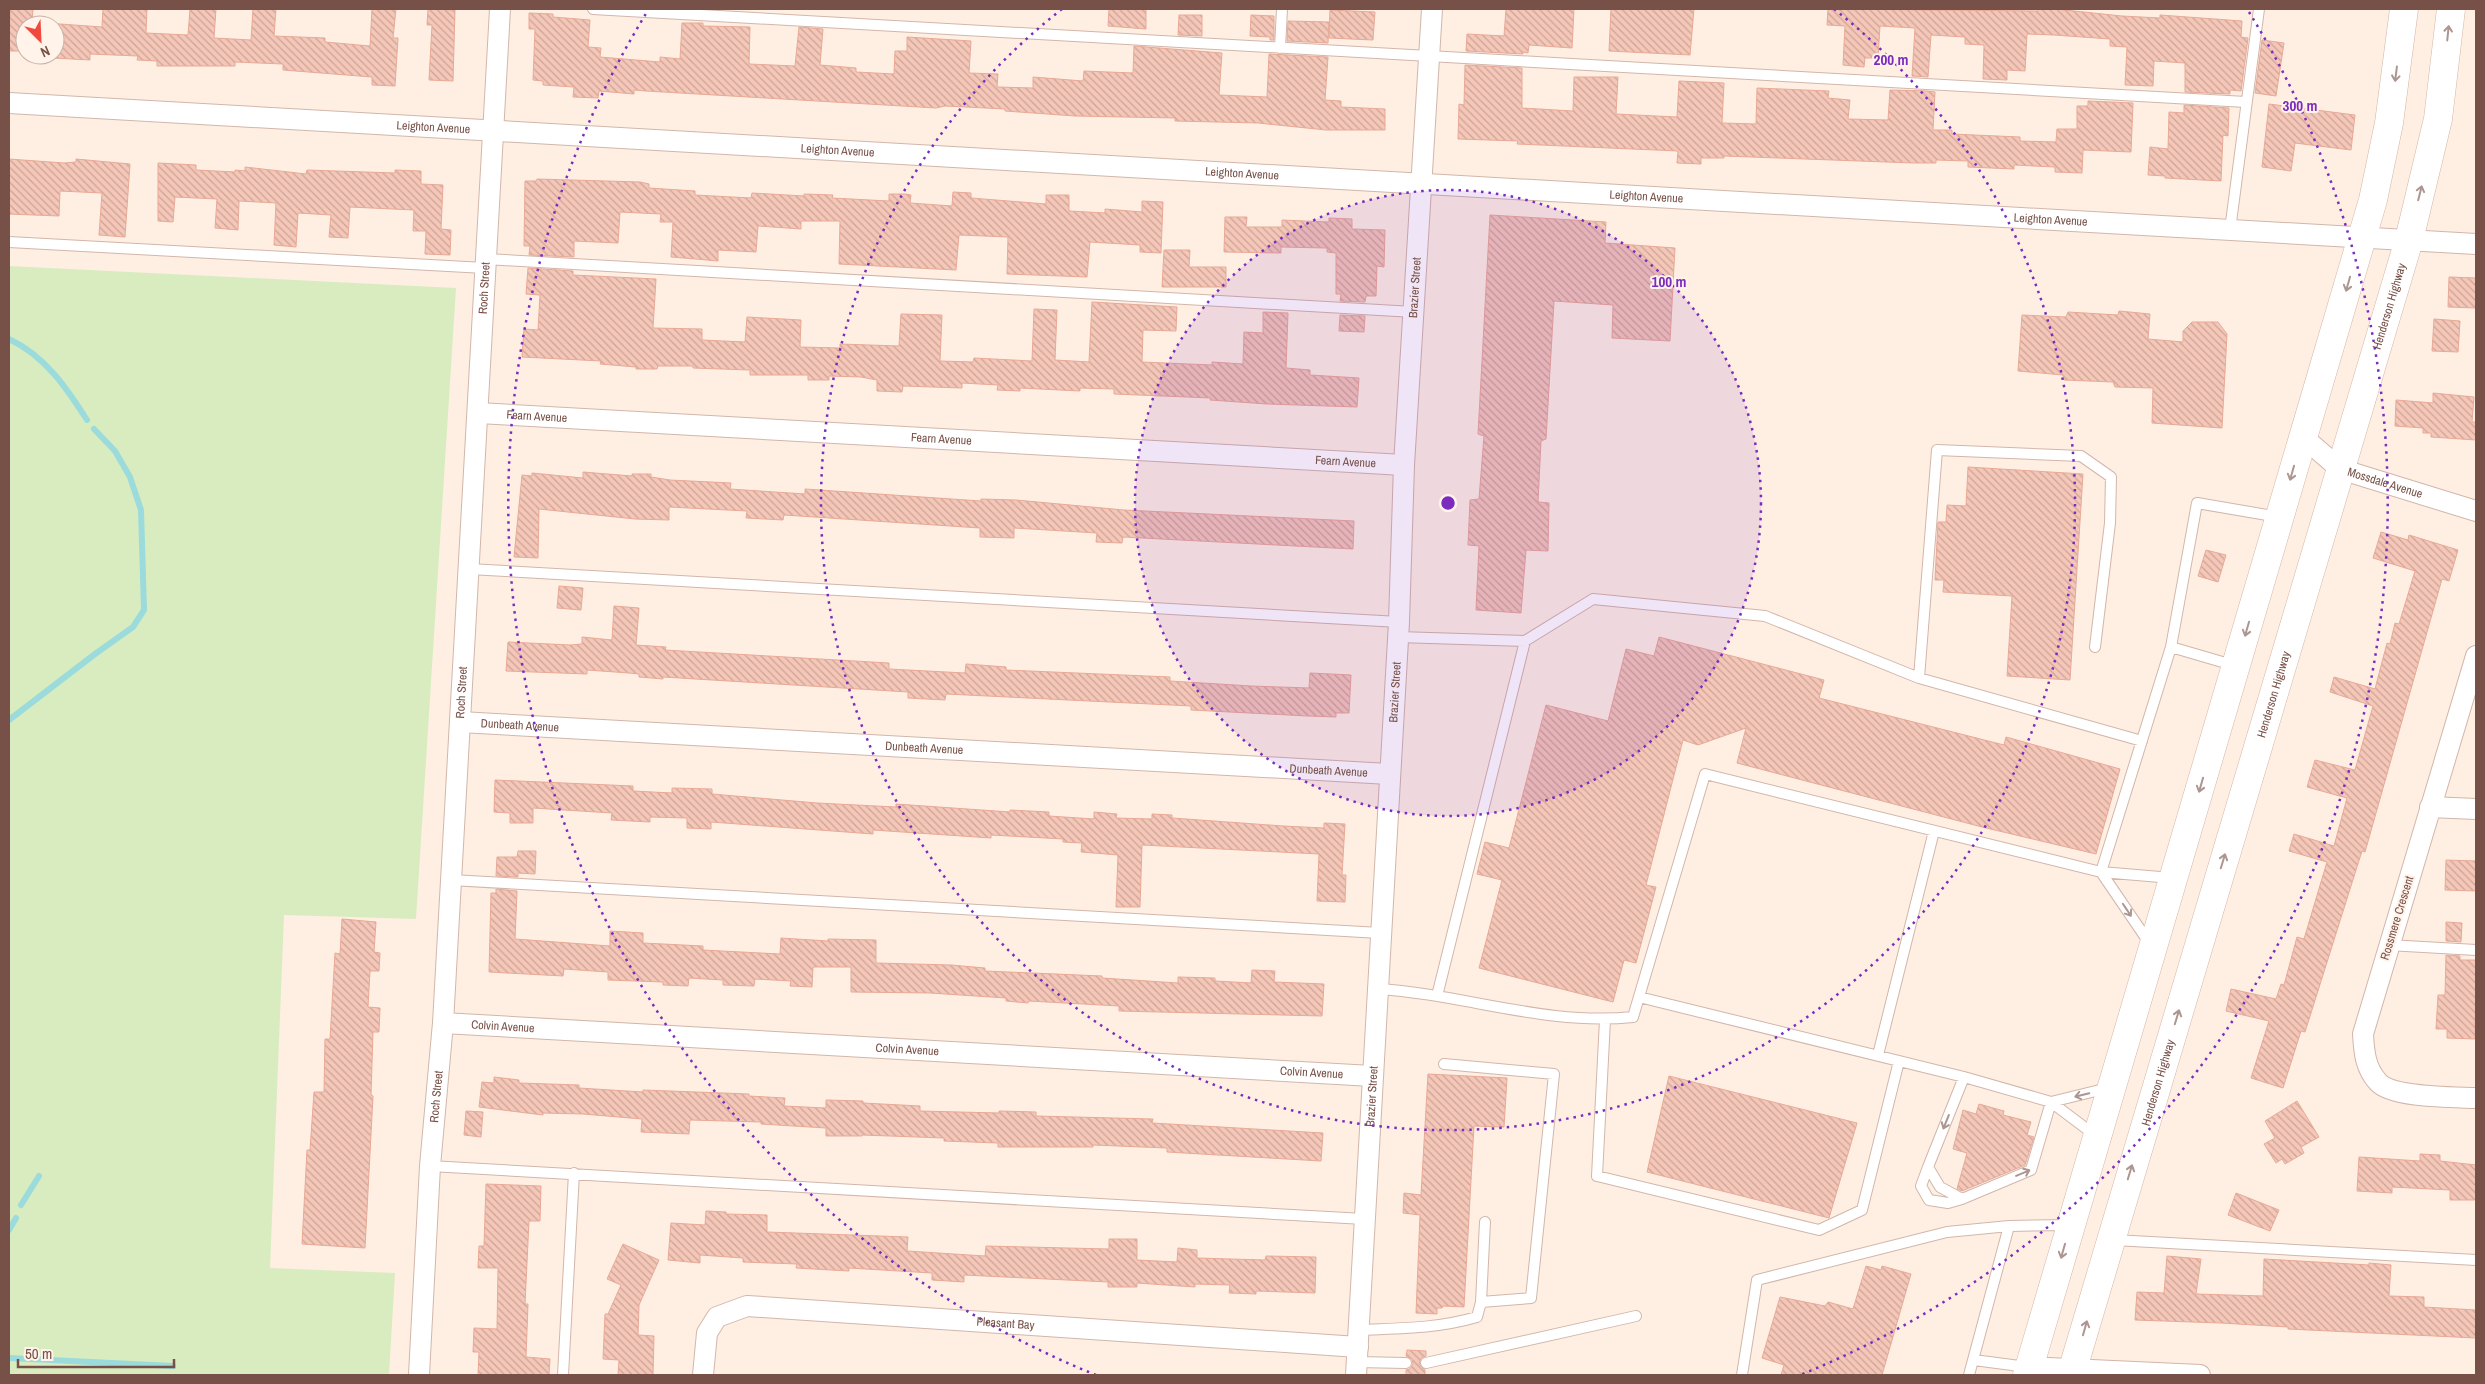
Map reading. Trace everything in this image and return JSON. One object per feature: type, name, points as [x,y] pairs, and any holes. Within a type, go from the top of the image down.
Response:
[{"type":"main road","points":[[2028,1371],[2363,237],[2389,123],[2404,9]]},
{"type":"main road","name":"Henderson Highway","points":[[2072,1371],[2409,240],[2438,119],[2451,9]]},
{"type":"main road","points":[[2236,666],[2277,678]]},
{"type":"main road","points":[[2163,913],[2205,922]]},
{"type":"street","name":"Roch Street","points":[[419,1375],[430,1166],[443,1024],[500,9]]},
{"type":"street","name":"Brazier Street","points":[[1357,1354],[1388,774],[1398,629],[1404,465],[1432,9]]},
{"type":"street","name":"Leighton Avenue","points":[[9,103],[2476,244]]},
{"type":"street","name":"Fearn Avenue","points":[[478,413],[1404,465]]},
{"type":"street","name":"Mossdale Avenue","points":[[2303,437],[2340,469],[2476,511]]},
{"type":"street","name":"Rossmere Crescent","points":[[2476,656],[2388,945],[2363,1034],[2365,1060],[2378,1083],[2406,1094],[2476,1098]]},
{"type":"street","name":"Dunbeath Avenue","points":[[460,722],[1388,774]]},
{"type":"street","points":[[2430,807],[2476,809]]},
{"type":"street","name":"Colvin Avenue","points":[[443,1024],[1372,1076]]},
{"type":"street","name":"Pleasant Bay","points":[[703,1375],[706,1333],[717,1317],[747,1306],[1357,1354]]},
{"type":"street","points":[[2028,1371],[2200,1375]]},
{"type":"lane","points":[[593,9],[2246,102]]},
{"type":"lane","points":[[1280,48],[1282,9]]},
{"type":"lane","points":[[2230,230],[2259,9]]},
{"type":"lane","points":[[9,242],[486,264],[1414,312]]},
{"type":"lane","points":[[1918,678],[1937,450],[2081,456],[2111,477],[2110,523],[2094,647]]},
{"type":"lane","points":[[2101,872],[2171,646],[2197,503],[2280,517]]},
{"type":"lane","points":[[469,569],[1398,629],[1525,641],[1593,599],[1765,616],[1918,678],[2142,741]]},
{"type":"lane","points":[[1437,996],[1525,641]]},
{"type":"lane","points":[[2171,646],[2236,666]]},
{"type":"lane","points":[[1377,989],[1437,996],[1548,1017],[1606,1020],[1633,1017],[1705,774],[2101,872],[2173,878]]},
{"type":"lane","points":[[1878,1056],[1934,831]]},
{"type":"lane","points":[[2101,872],[2153,948]]},
{"type":"lane","points":[[451,880],[1380,933]]},
{"type":"lane","points":[[2388,945],[2476,950]]},
{"type":"lane","points":[[1639,997],[1899,1060],[2052,1102],[2097,1137]]},
{"type":"lane","points":[[1606,1020],[1597,1176],[1819,1230],[1862,1210],[1899,1060]]},
{"type":"lane","points":[[1444,1064],[1554,1074],[1531,1298],[1481,1302]]},
{"type":"lane","points":[[1964,1077],[1921,1186],[1929,1200],[1948,1203],[1962,1199],[2031,1170],[2052,1102]]},
{"type":"lane","points":[[2052,1102],[2112,1087]]},
{"type":"lane","points":[[430,1166],[1364,1219]]},
{"type":"lane","points":[[1928,1166],[1940,1187],[1962,1199]]},
{"type":"lane","points":[[563,1375],[574,1173]]},
{"type":"lane","points":[[1357,1354],[1426,1328],[1476,1317],[1481,1302],[1485,1222]]},
{"type":"lane","points":[[1742,1375],[1757,1280],[1947,1232],[2009,1226],[2071,1225]]},
{"type":"lane","points":[[1969,1375],[2009,1226]]},
{"type":"lane","points":[[2110,1240],[2476,1260]]},
{"type":"lane","points":[[1426,1363],[1636,1316]]},
{"type":"lane","points":[[1357,1354],[1406,1363]]},
{"type":"lane","points":[[1974,1360],[2028,1371]]},
{"type":"green space","points":[[9,266],[456,288],[416,919],[284,915],[270,1268],[395,1273],[389,1375],[9,1375]]},
{"type":"building","points":[[10,9],[33,9],[33,15],[15,15],[15,51],[9,51]]},
{"type":"building","points":[[103,9],[147,9],[146,33],[188,35],[190,9],[216,9],[214,38],[251,40],[253,9],[276,9],[274,36],[325,38],[325,42],[370,46],[372,9],[396,9],[393,38],[398,38],[395,86],[372,85],[372,77],[283,70],[283,64],[235,62],[235,66],[157,66],[157,61],[137,60],[138,56],[90,54],[90,60],[65,59],[65,24],[102,27]]},
{"type":"building","points":[[428,9],[455,10],[453,81],[429,80],[432,25],[427,25]]},
{"type":"building","points":[[1109,9],[1146,9],[1146,29],[1108,26]]},
{"type":"building","points":[[1506,9],[1574,9],[1572,48],[1529,45],[1528,53],[1523,52],[1523,54],[1466,51],[1467,34],[1504,36]]},
{"type":"building","points":[[1611,9],[1694,9],[1690,55],[1609,51]]},
{"type":"building","points":[[1828,9],[2038,11],[2038,9],[2055,9],[2122,16],[2160,18],[2160,15],[2242,21],[2241,37],[2248,38],[2241,91],[2230,90],[2230,94],[2185,92],[2185,63],[2154,61],[2153,86],[2125,85],[2127,47],[2110,46],[2110,39],[2054,35],[2027,34],[2025,71],[2007,70],[2007,80],[1983,79],[1984,45],[1965,44],[1965,37],[1931,35],[1928,77],[1912,76],[1915,28],[1880,26],[1878,58],[1865,58],[1864,67],[1843,65],[1845,26],[1827,25]]},
{"type":"building","points":[[1330,10],[1375,12],[1373,40],[1329,38]]},
{"type":"building","points":[[529,13],[553,14],[553,17],[590,20],[588,47],[601,48],[600,57],[660,62],[660,57],[680,59],[682,23],[703,23],[703,26],[750,27],[749,64],[795,66],[799,27],[823,29],[820,65],[856,68],[856,72],[894,74],[895,51],[907,51],[907,37],[971,41],[969,73],[998,74],[997,87],[1033,88],[1033,77],[1083,81],[1084,71],[1133,73],[1134,46],[1222,53],[1219,95],[1267,97],[1269,54],[1328,57],[1325,100],[1341,101],[1341,107],[1385,109],[1385,130],[1326,130],[1258,123],[1175,121],[1175,118],[1075,116],[1005,111],[1005,109],[945,106],[936,108],[634,90],[634,94],[599,91],[598,98],[573,97],[574,87],[543,85],[543,81],[533,80],[535,29],[529,29]]},
{"type":"building","points":[[1179,15],[1202,15],[1202,36],[1178,35]]},
{"type":"building","points":[[1251,15],[1274,16],[1274,40],[1270,40],[1270,37],[1250,36]]},
{"type":"building","points":[[1288,21],[1329,22],[1328,43],[1287,41]]},
{"type":"building","points":[[2262,40],[2284,43],[2276,96],[2255,93]]},
{"type":"building","points":[[1465,65],[1522,68],[1522,108],[1573,111],[1574,77],[1618,77],[1616,114],[1677,117],[1679,81],[1724,83],[1722,123],[1756,124],[1757,88],[1829,91],[1828,98],[1850,100],[1848,119],[1888,120],[1890,90],[1935,92],[1933,130],[1952,130],[1952,134],[2020,137],[2020,141],[2056,142],[2057,129],[2077,129],[2077,106],[2088,106],[2088,101],[2133,103],[2131,152],[2083,150],[2082,173],[2055,172],[2055,167],[2014,165],[2014,169],[1968,167],[1968,161],[1936,160],[1936,163],[1913,163],[1724,156],[1724,158],[1701,158],[1701,164],[1677,163],[1678,151],[1517,144],[1518,141],[1458,139],[1459,104],[1464,105]]},
{"type":"building","points":[[2269,104],[2355,115],[2351,150],[2295,143],[2291,171],[2262,167]]},
{"type":"building","points":[[2184,105],[2229,108],[2228,136],[2223,135],[2221,181],[2165,178],[2165,176],[2148,175],[2150,147],[2168,149],[2169,112],[2184,113]]},
{"type":"building","points":[[9,159],[64,163],[76,162],[76,159],[130,164],[125,237],[99,235],[102,193],[60,191],[59,216],[9,214]]},
{"type":"building","points":[[158,163],[196,165],[196,170],[235,172],[235,170],[245,171],[245,167],[306,174],[307,170],[395,173],[395,170],[421,171],[421,184],[443,185],[441,229],[451,230],[450,255],[425,254],[426,231],[413,231],[414,210],[350,207],[348,238],[329,237],[331,215],[298,213],[296,247],[274,245],[276,203],[239,201],[238,230],[215,228],[217,199],[175,197],[173,222],[158,221]]},
{"type":"building","points":[[537,179],[640,182],[649,184],[649,188],[695,191],[695,195],[751,198],[752,193],[804,196],[804,194],[833,195],[832,198],[889,201],[889,194],[905,194],[911,195],[910,203],[952,206],[953,192],[971,193],[971,198],[1046,204],[1046,195],[1069,195],[1069,211],[1105,213],[1105,209],[1142,212],[1142,201],[1163,202],[1161,253],[1140,252],[1140,245],[1090,242],[1087,277],[1007,274],[1008,237],[959,235],[956,270],[839,264],[840,221],[801,221],[801,229],[758,226],[756,252],[718,250],[718,261],[671,257],[673,222],[660,222],[661,214],[620,212],[618,243],[574,241],[574,257],[529,255],[530,246],[524,246],[525,181],[536,181]]},
{"type":"building","points":[[1490,215],[1606,222],[1605,243],[1675,248],[1670,341],[1612,338],[1613,305],[1554,301],[1546,439],[1541,441],[1538,502],[1549,503],[1548,551],[1526,550],[1521,613],[1476,610],[1479,546],[1468,545],[1470,500],[1479,499],[1484,436],[1478,434]]},
{"type":"building","points":[[1225,217],[1247,217],[1246,227],[1282,227],[1282,220],[1329,222],[1329,218],[1352,219],[1352,229],[1385,230],[1384,267],[1377,266],[1376,296],[1366,296],[1365,302],[1340,301],[1341,294],[1336,294],[1336,253],[1327,252],[1327,248],[1281,247],[1281,253],[1224,252]]},
{"type":"building","points":[[1164,250],[1190,250],[1189,267],[1226,267],[1226,287],[1162,287]]},
{"type":"building","points":[[528,268],[573,271],[573,275],[656,279],[653,328],[702,329],[702,340],[745,342],[747,317],[801,320],[800,347],[840,348],[840,344],[899,346],[901,314],[942,315],[940,361],[973,362],[974,358],[1032,361],[1034,309],[1057,310],[1055,360],[1089,362],[1092,302],[1177,307],[1176,331],[1143,330],[1142,362],[1212,365],[1212,362],[1243,364],[1244,332],[1263,333],[1263,312],[1288,313],[1286,368],[1310,370],[1310,375],[1359,378],[1357,407],[1267,404],[1210,400],[1211,398],[1114,394],[1114,389],[1080,388],[1080,391],[1020,388],[1020,391],[997,390],[998,385],[962,383],[962,388],[903,386],[902,392],[877,391],[877,380],[861,377],[829,376],[829,380],[808,380],[808,375],[750,375],[750,370],[693,368],[693,366],[658,366],[657,369],[636,369],[636,367],[600,364],[601,361],[522,357],[524,329],[538,330],[540,295],[526,294]]},
{"type":"building","points":[[2449,277],[2476,278],[2476,308],[2448,307]]},
{"type":"building","points":[[2119,311],[2150,314],[2148,339],[2183,342],[2183,331],[2192,322],[2218,322],[2227,334],[2222,428],[2152,423],[2153,388],[2115,387],[2113,382],[2064,380],[2063,375],[2018,371],[2022,315],[2066,317],[2068,312],[2118,315]]},
{"type":"building","points":[[1340,315],[1365,316],[1364,332],[1339,331]]},
{"type":"building","points":[[2434,319],[2460,321],[2458,352],[2432,351]]},
{"type":"building","points":[[2433,393],[2474,397],[2472,422],[2476,422],[2476,440],[2431,437],[2431,433],[2423,433],[2423,428],[2395,426],[2396,400],[2433,403]]},
{"type":"building","points":[[1968,467],[2083,474],[2070,680],[2007,676],[2012,596],[1943,592],[1944,580],[1935,580],[1938,522],[1946,522],[1947,505],[1966,506]]},
{"type":"building","points":[[583,472],[632,476],[632,474],[651,474],[651,477],[670,480],[731,483],[730,489],[805,494],[805,489],[981,501],[981,499],[1016,500],[1124,510],[1354,521],[1353,549],[1123,537],[1122,543],[1096,542],[1097,533],[1014,528],[1014,538],[980,537],[980,528],[784,515],[783,520],[746,518],[747,511],[669,507],[669,520],[635,519],[539,509],[538,558],[514,557],[522,475],[532,476],[532,473],[583,478]]},
{"type":"building","points":[[2381,532],[2408,540],[2409,535],[2458,550],[2449,581],[2442,579],[2365,852],[2362,851],[2305,1032],[2301,1031],[2283,1088],[2251,1078],[2269,1021],[2226,1011],[2231,989],[2276,999],[2281,984],[2284,985],[2297,937],[2304,939],[2327,862],[2289,851],[2294,834],[2334,846],[2347,798],[2307,787],[2315,760],[2355,770],[2373,706],[2330,692],[2334,677],[2375,689],[2387,643],[2390,644],[2395,623],[2399,624],[2415,571],[2373,558]]},
{"type":"building","points":[[2206,550],[2226,555],[2218,582],[2198,576]]},
{"type":"building","points":[[559,586],[583,588],[581,610],[557,608]]},
{"type":"building","points":[[614,606],[639,608],[636,645],[666,647],[665,650],[889,663],[889,669],[965,673],[966,664],[1006,667],[1006,670],[1170,677],[1170,681],[1251,686],[1309,688],[1310,673],[1351,675],[1349,713],[1336,713],[1336,717],[1308,716],[1191,710],[1191,706],[946,694],[945,700],[908,698],[908,692],[663,677],[663,679],[639,677],[639,674],[587,670],[587,674],[506,671],[508,642],[570,645],[582,644],[582,637],[612,640]]},
{"type":"building","points":[[1659,637],[1824,680],[1819,698],[2004,745],[2006,737],[2120,769],[2096,854],[1982,827],[1737,763],[1746,728],[1698,745],[1683,740],[1646,885],[1656,887],[1636,963],[1624,960],[1613,1002],[1479,968],[1502,880],[1477,874],[1485,842],[1509,848],[1546,705],[1608,721],[1626,649],[1654,656]]},
{"type":"building","points":[[495,780],[633,786],[633,791],[672,793],[672,788],[712,789],[712,794],[817,803],[896,807],[896,804],[1010,812],[1010,810],[1049,812],[1049,816],[1094,819],[1094,812],[1117,814],[1116,818],[1152,819],[1152,814],[1172,815],[1172,818],[1324,828],[1324,823],[1345,824],[1342,875],[1346,875],[1345,902],[1317,901],[1319,854],[1142,845],[1140,907],[1116,907],[1118,855],[1081,852],[1082,843],[1063,842],[1063,839],[991,835],[991,838],[873,830],[873,834],[711,822],[711,829],[687,828],[687,818],[650,817],[650,822],[611,820],[612,813],[533,808],[533,823],[510,823],[510,813],[494,812]]},
{"type":"building","points":[[518,851],[536,851],[535,874],[518,873],[518,877],[496,876],[497,857],[517,857]]},
{"type":"building","points":[[2446,860],[2476,861],[2476,891],[2445,890]]},
{"type":"building","points":[[496,889],[517,891],[515,939],[610,946],[610,931],[643,933],[643,943],[703,946],[703,950],[780,954],[781,938],[828,941],[828,939],[876,940],[876,963],[951,965],[985,968],[985,971],[1102,976],[1102,978],[1178,983],[1178,977],[1215,978],[1215,981],[1251,983],[1252,970],[1275,971],[1274,982],[1324,984],[1322,1016],[1119,1011],[1119,1006],[1029,1001],[1028,1003],[1006,1001],[1006,998],[930,993],[851,992],[851,967],[813,967],[812,987],[790,986],[791,981],[755,979],[754,986],[723,985],[723,980],[689,978],[688,986],[663,985],[663,982],[608,980],[608,972],[564,969],[563,976],[489,972],[491,893],[496,893]]},
{"type":"building","points":[[342,919],[376,922],[374,952],[380,953],[379,971],[370,971],[368,1007],[380,1008],[379,1032],[373,1032],[371,1095],[373,1096],[365,1248],[302,1244],[307,1150],[310,1150],[314,1092],[324,1092],[325,1039],[330,1039],[335,953],[340,954]]},
{"type":"building","points":[[2446,922],[2462,923],[2461,942],[2446,941]]},
{"type":"building","points":[[2446,955],[2460,956],[2460,960],[2476,960],[2475,1039],[2447,1038],[2447,1029],[2436,1029],[2438,995],[2445,995]]},
{"type":"building","points":[[1428,1074],[1507,1078],[1504,1127],[1474,1126],[1464,1307],[1443,1306],[1442,1308],[1437,1308],[1437,1314],[1416,1313],[1420,1215],[1403,1213],[1404,1193],[1421,1195]]},
{"type":"building","points":[[1669,1076],[1857,1123],[1829,1218],[1647,1172]]},
{"type":"building","points":[[494,1077],[519,1080],[519,1083],[579,1085],[579,1088],[643,1092],[643,1090],[749,1094],[749,1096],[785,1098],[784,1106],[826,1108],[826,1100],[863,1101],[863,1103],[920,1106],[920,1111],[1036,1112],[1036,1116],[1153,1119],[1152,1123],[1323,1133],[1321,1161],[1167,1152],[1167,1148],[1093,1145],[1093,1147],[998,1147],[998,1143],[944,1141],[944,1138],[862,1135],[826,1136],[826,1128],[761,1124],[761,1122],[690,1120],[689,1134],[641,1132],[642,1119],[583,1114],[543,1113],[543,1115],[479,1107],[482,1082],[494,1083]]},
{"type":"building","points":[[2297,1101],[2319,1137],[2301,1147],[2304,1153],[2285,1164],[2282,1159],[2276,1163],[2264,1144],[2275,1138],[2265,1121]]},
{"type":"building","points":[[1979,1104],[2004,1111],[2003,1115],[2031,1122],[2027,1135],[2034,1137],[2025,1165],[1962,1191],[1957,1189],[1967,1153],[1953,1149],[1963,1110],[1976,1114]]},
{"type":"building","points":[[466,1111],[483,1112],[481,1137],[464,1135]]},
{"type":"building","points":[[2420,1154],[2440,1155],[2440,1161],[2476,1165],[2476,1200],[2450,1200],[2450,1190],[2392,1187],[2392,1193],[2357,1191],[2359,1157],[2420,1161]]},
{"type":"building","points":[[486,1184],[541,1186],[540,1221],[529,1221],[525,1304],[528,1304],[526,1357],[550,1359],[549,1375],[478,1375],[479,1352],[473,1352],[474,1328],[497,1329],[498,1268],[478,1268],[479,1246],[484,1246]]},
{"type":"building","points":[[2236,1193],[2279,1210],[2270,1231],[2228,1215]]},
{"type":"building","points":[[706,1211],[726,1212],[726,1214],[767,1215],[767,1232],[908,1237],[907,1251],[985,1256],[986,1246],[1109,1249],[1109,1239],[1137,1239],[1137,1260],[1177,1262],[1178,1248],[1197,1250],[1197,1258],[1265,1260],[1266,1256],[1316,1257],[1315,1293],[1256,1291],[1256,1294],[1229,1293],[1230,1285],[1195,1284],[1195,1287],[1137,1283],[1137,1287],[1108,1287],[1108,1282],[964,1275],[964,1282],[932,1280],[932,1273],[849,1268],[849,1271],[796,1268],[797,1264],[743,1262],[743,1258],[700,1255],[700,1263],[668,1260],[671,1223],[705,1225]]},
{"type":"building","points":[[623,1244],[659,1260],[639,1305],[638,1335],[654,1336],[653,1375],[618,1375],[619,1360],[603,1359],[605,1314],[608,1314],[621,1285],[607,1279]]},
{"type":"building","points":[[2167,1256],[2201,1259],[2196,1294],[2263,1296],[2264,1259],[2391,1265],[2389,1296],[2424,1297],[2424,1307],[2476,1310],[2476,1338],[2288,1329],[2288,1327],[2221,1323],[2135,1320],[2137,1292],[2164,1293]]},
{"type":"building","points":[[1866,1266],[1881,1270],[1882,1266],[1911,1274],[1882,1375],[1781,1375],[1784,1365],[1762,1358],[1780,1297],[1825,1306],[1828,1302],[1853,1309]]},
{"type":"building","points":[[1407,1350],[1426,1351],[1426,1356],[1421,1358],[1419,1364],[1425,1370],[1425,1375],[1406,1375],[1406,1370],[1410,1369],[1413,1364],[1412,1359],[1406,1356]]},
{"type":"waterway","points":[[9,339],[22,346],[44,363],[63,384],[87,420]]},
{"type":"waterway","points":[[9,720],[133,627],[144,610],[141,510],[130,477],[115,451],[94,429]]},
{"type":"waterway","points":[[21,1205],[39,1176]]},
{"type":"waterway","points":[[9,1230],[16,1218]]},
{"type":"waterway","points":[[9,1358],[173,1366]]}]
